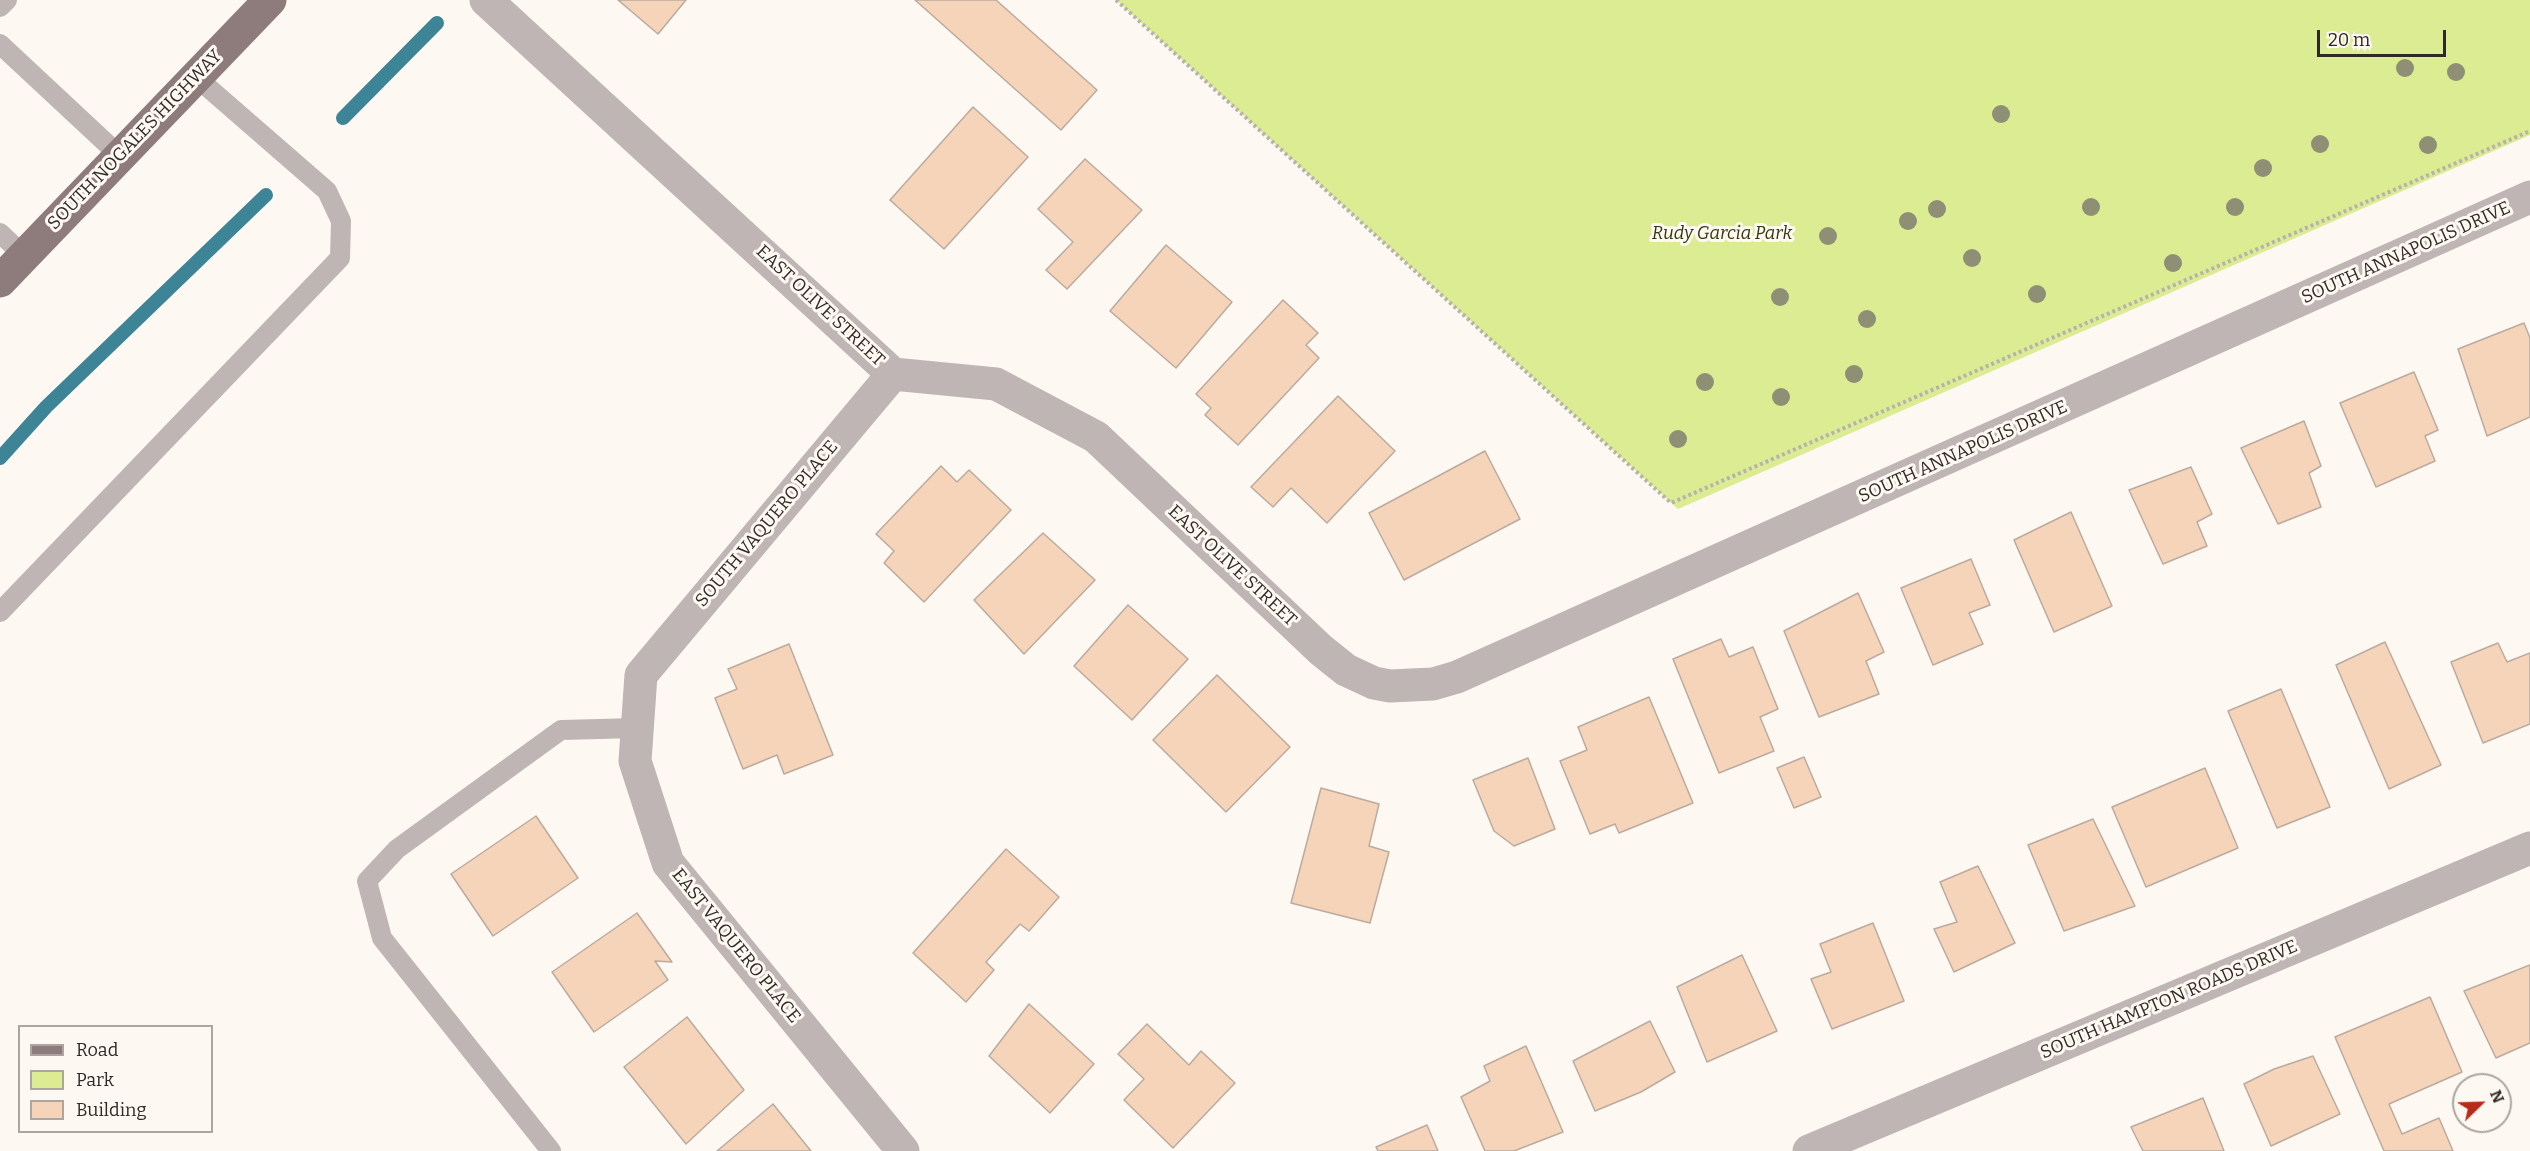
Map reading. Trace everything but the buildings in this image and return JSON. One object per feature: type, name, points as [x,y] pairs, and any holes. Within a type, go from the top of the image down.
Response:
[{"type":"main road","name":"SOUTH NOGALES HIGHWAY","points":[[0,281],[270,0]]},
{"type":"street","name":"EAST OLIVE STREET","points":[[486,0],[653,151],[893,374],[996,384],[1096,437],[1321,650],[1346,670],[1374,683],[1390,686]]},
{"type":"street","name":"SOUTH ANNAPOLIS DRIVE","points":[[1390,686],[1433,684],[1457,677],[2530,197]]},
{"type":"street","name":"SOUTH VAQUERO PLACE","points":[[640,675],[893,374]]},
{"type":"street","name":"EAST VAQUERO PLACE","points":[[640,675],[634,761],[668,863],[903,1151]]},
{"type":"street","name":"SOUTH HAMPTON ROADS DRIVE","points":[[1809,1151],[2530,848]]},
{"type":"lane","points":[[0,7],[7,0]]},
{"type":"lane","points":[[0,44],[120,156]]},
{"type":"lane","points":[[0,612],[340,258],[341,221],[327,191],[196,77]]},
{"type":"lane","points":[[0,233],[24,256]]},
{"type":"lane","points":[[551,1151],[382,938],[367,881],[396,849],[561,730],[637,728]]},
{"type":"path","points":[[1116,0],[1671,503],[2530,131]]},
{"type":"green space","name":"Rudy Garcia Park","points":[[1116,0],[2530,0],[2530,135],[1678,509]]},
{"type":"waterway","points":[[343,118],[437,23]]},
{"type":"waterway","points":[[0,458],[46,407],[266,195]]}]
